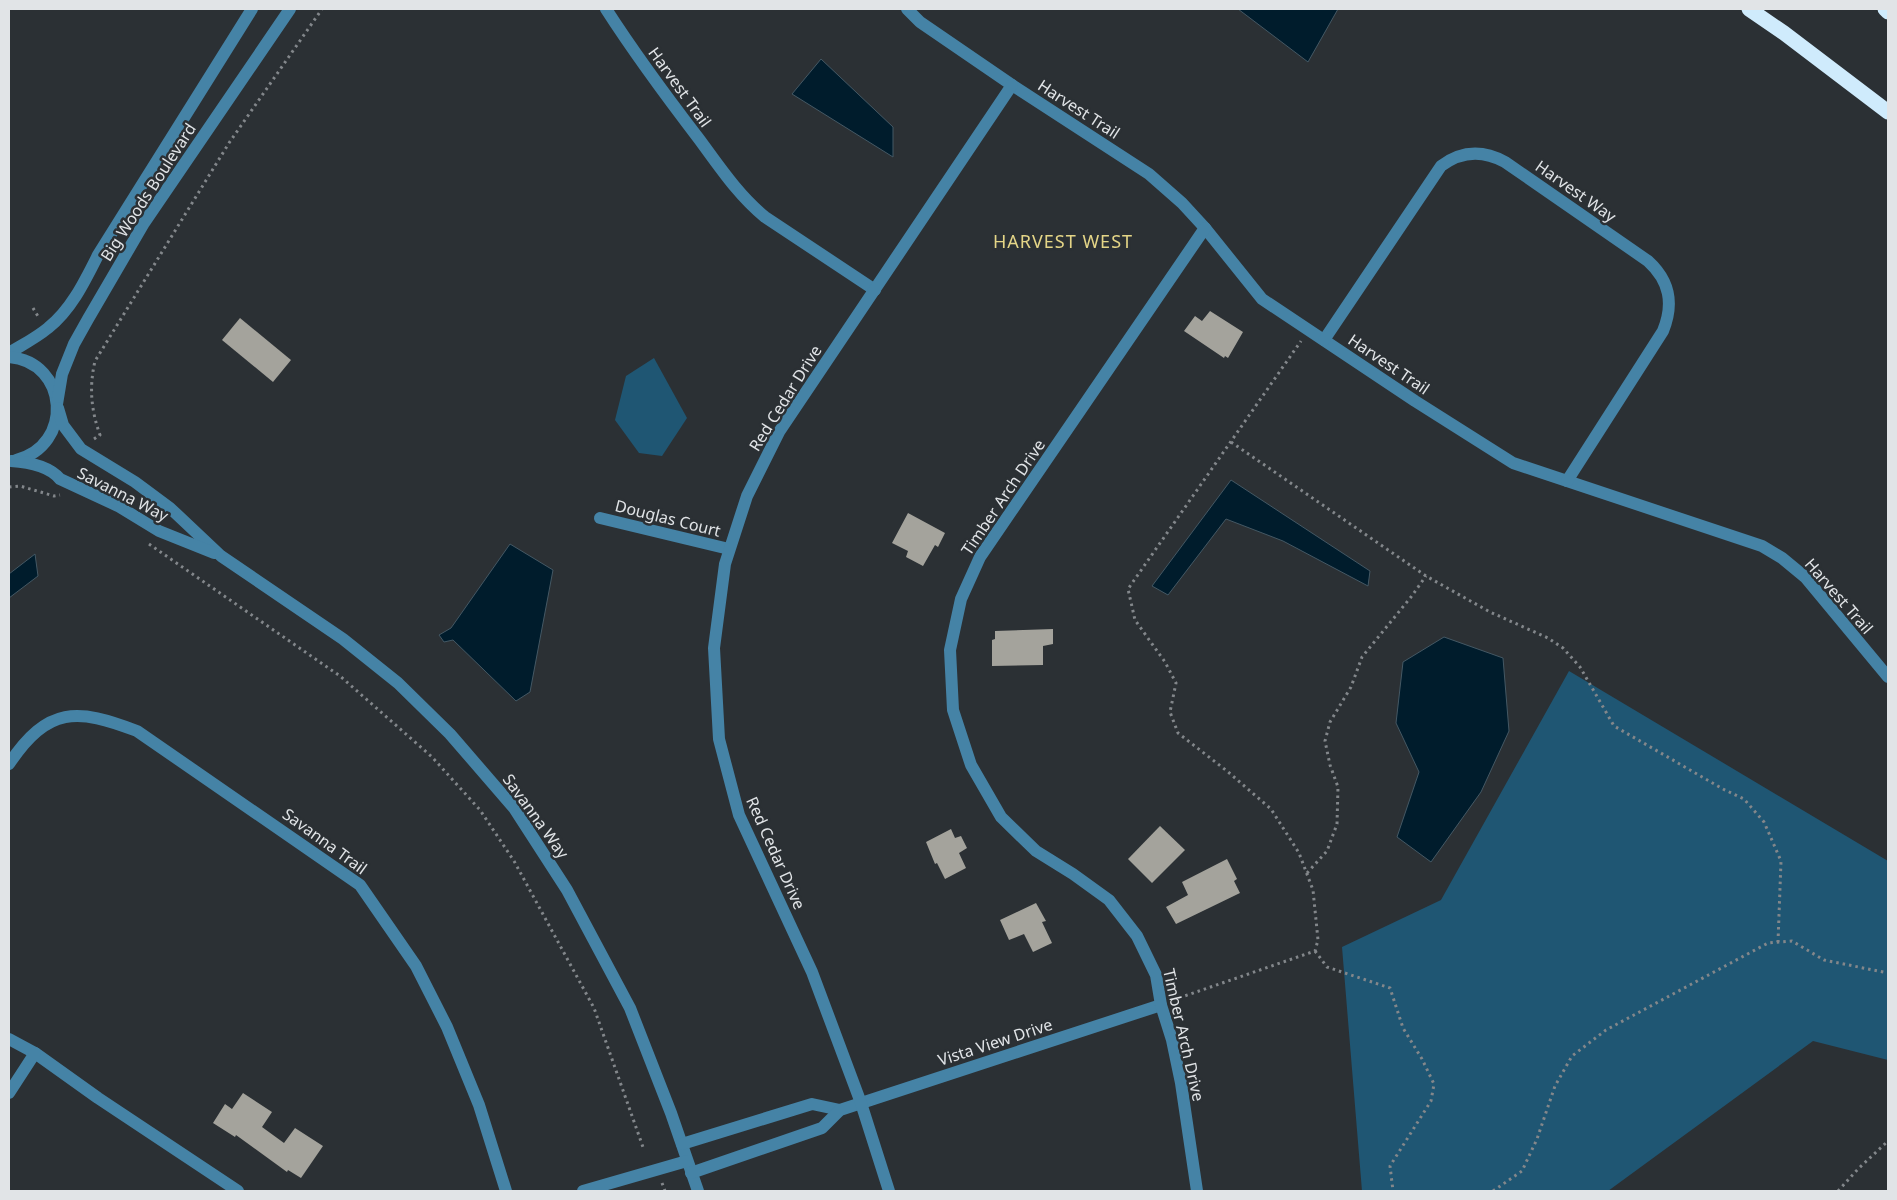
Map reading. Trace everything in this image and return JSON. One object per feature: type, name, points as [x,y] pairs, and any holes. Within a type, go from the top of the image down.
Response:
[{"type":"highway","points":[[1749,9],[1784,33],[1888,112]]},
{"type":"highway","points":[[1885,9],[1888,12]]},
{"type":"street","name":"Big Woods Boulevard","points":[[9,353],[47,330],[58,320],[79,291],[98,255],[252,9]]},
{"type":"street","name":"Big Woods Boulevard","points":[[10,461],[24,458],[35,452],[52,433],[56,421],[62,374],[74,344],[88,319],[144,224],[290,9]]},
{"type":"street","name":"Harvest Trail","points":[[606,9],[667,98],[752,207],[874,290]]},
{"type":"street","name":"Harvest Trail","points":[[907,9],[920,22],[1012,85],[1149,174],[1182,203],[1205,228],[1262,299],[1415,401],[1513,463],[1762,546],[1782,558],[1805,577],[1888,677]]},
{"type":"street","name":"Red Cedar Drive","points":[[889,1191],[861,1103],[812,972],[739,815],[719,739],[714,648],[725,564],[729,549],[747,496],[779,432],[1012,85]]},
{"type":"street","name":"Harvest Way","points":[[1324,340],[1441,166],[1449,160],[1474,153],[1493,156],[1505,162],[1648,261],[1661,277],[1668,291],[1670,309],[1663,331],[1567,481]]},
{"type":"street","name":"Timber Arch Drive","points":[[1197,1191],[1181,1083],[1172,1040],[1161,1005],[1156,975],[1137,936],[1109,900],[1073,874],[1036,851],[1001,817],[971,765],[952,710],[950,650],[961,599],[980,557],[1205,228]]},
{"type":"street","points":[[9,357],[29,362],[40,369],[52,385],[58,406]]},
{"type":"street","name":"Savanna Way","points":[[58,406],[63,425],[81,449],[135,482],[170,508],[221,556],[343,639],[398,683],[450,734],[514,808],[567,890],[630,1008],[698,1191]]},
{"type":"street","name":"Savanna Way","points":[[10,461],[28,462],[55,473],[60,479],[118,506],[159,531],[221,556]]},
{"type":"street","name":"Douglas Court","points":[[600,518],[729,549]]},
{"type":"street","name":"Savanna Trail","points":[[9,764],[19,749],[41,728],[63,717],[76,714],[107,719],[137,731],[360,885],[416,966],[447,1026],[479,1105],[506,1191]]},
{"type":"street","name":"Vista View Drive","points":[[583,1191],[689,1167],[822,1128],[840,1110],[1161,1005]]},
{"type":"street","points":[[9,1039],[35,1053],[101,1100],[238,1191]]},
{"type":"street","points":[[9,1093],[35,1053]]},
{"type":"street","points":[[682,1144],[812,1104],[840,1110]]},
{"type":"path","points":[[100,435],[92,413],[91,376],[95,361],[229,143],[322,9]]},
{"type":"path","points":[[1309,330],[1128,589],[1136,620],[1166,662],[1176,683],[1170,712],[1178,733],[1227,771],[1271,809],[1299,853],[1313,890],[1318,931],[1315,951]]},
{"type":"path","points":[[1231,442],[1426,576],[1490,612],[1548,638],[1563,648],[1580,667],[1614,726],[1723,789],[1744,799],[1764,822],[1781,862],[1778,942]]},
{"type":"path","points":[[9,488],[20,486],[54,496],[65,495]]},
{"type":"path","points":[[143,540],[340,676],[432,758],[480,810],[514,860],[594,1008],[644,1150]]},
{"type":"path","points":[[1307,874],[1327,851],[1337,824],[1338,788],[1330,765],[1325,741],[1330,722],[1351,687],[1362,657],[1426,576]]},
{"type":"path","points":[[1493,1191],[1522,1171],[1537,1139],[1555,1086],[1572,1056],[1606,1030],[1768,943],[1792,942],[1824,960],[1888,974]]},
{"type":"path","points":[[1161,1005],[1315,951]]},
{"type":"path","points":[[1315,951],[1327,967],[1390,988],[1403,1028],[1422,1059],[1434,1084],[1432,1101],[1390,1166],[1393,1191]]},
{"type":"path","points":[[1838,1191],[1888,1141]]},
{"type":"path","points":[[662,1184],[665,1191]]},
{"type":"shaded area","points":[[1238,9],[1338,9],[1308,62]]},
{"type":"shaded area","points":[[821,59],[893,127],[893,157],[792,94]]},
{"type":"shaded area","points":[[654,358],[687,418],[662,456],[639,453],[615,420],[626,376]]},
{"type":"shaded area","points":[[1231,480],[1370,571],[1368,586],[1283,541],[1226,519],[1168,595],[1152,586]]},
{"type":"shaded area","points":[[510,544],[553,570],[530,692],[516,701],[453,640],[444,642],[439,635],[451,628]]},
{"type":"shaded area","points":[[35,554],[38,576],[9,598],[9,574]]},
{"type":"shaded area","points":[[1444,637],[1503,658],[1509,731],[1481,792],[1431,862],[1397,837],[1419,772],[1396,723],[1403,662]]},
{"type":"shaded area","points":[[1569,671],[1888,861],[1888,1060],[1813,1041],[1608,1191],[1362,1191],[1342,947],[1441,900]]},
{"type":"building","points":[[1210,311],[1243,332],[1228,358],[1225,356],[1224,358],[1184,331],[1195,316],[1202,321]]},
{"type":"building","points":[[240,318],[291,360],[273,382],[222,340]]},
{"type":"building","points":[[908,513],[945,533],[938,547],[935,545],[923,566],[906,557],[908,551],[892,543]]},
{"type":"building","points":[[1053,629],[1053,644],[1043,646],[1043,665],[992,666],[992,640],[995,639],[995,631]]},
{"type":"building","points":[[1160,826],[1185,850],[1152,883],[1128,859]]},
{"type":"building","points":[[951,829],[955,838],[961,836],[967,848],[959,853],[966,868],[945,879],[937,863],[935,864],[926,842]]},
{"type":"building","points":[[1227,859],[1237,879],[1234,881],[1240,893],[1176,924],[1166,907],[1188,895],[1182,882]]},
{"type":"building","points":[[1036,903],[1046,921],[1042,922],[1052,943],[1033,952],[1024,934],[1009,940],[1000,920]]},
{"type":"building","points":[[243,1093],[272,1112],[262,1127],[284,1143],[295,1128],[323,1146],[301,1178],[288,1170],[287,1172],[236,1135],[235,1137],[213,1123],[225,1104],[232,1109]]},
{"type":"district","name":"HARVEST WEST","points":[[1063,242]]}]
